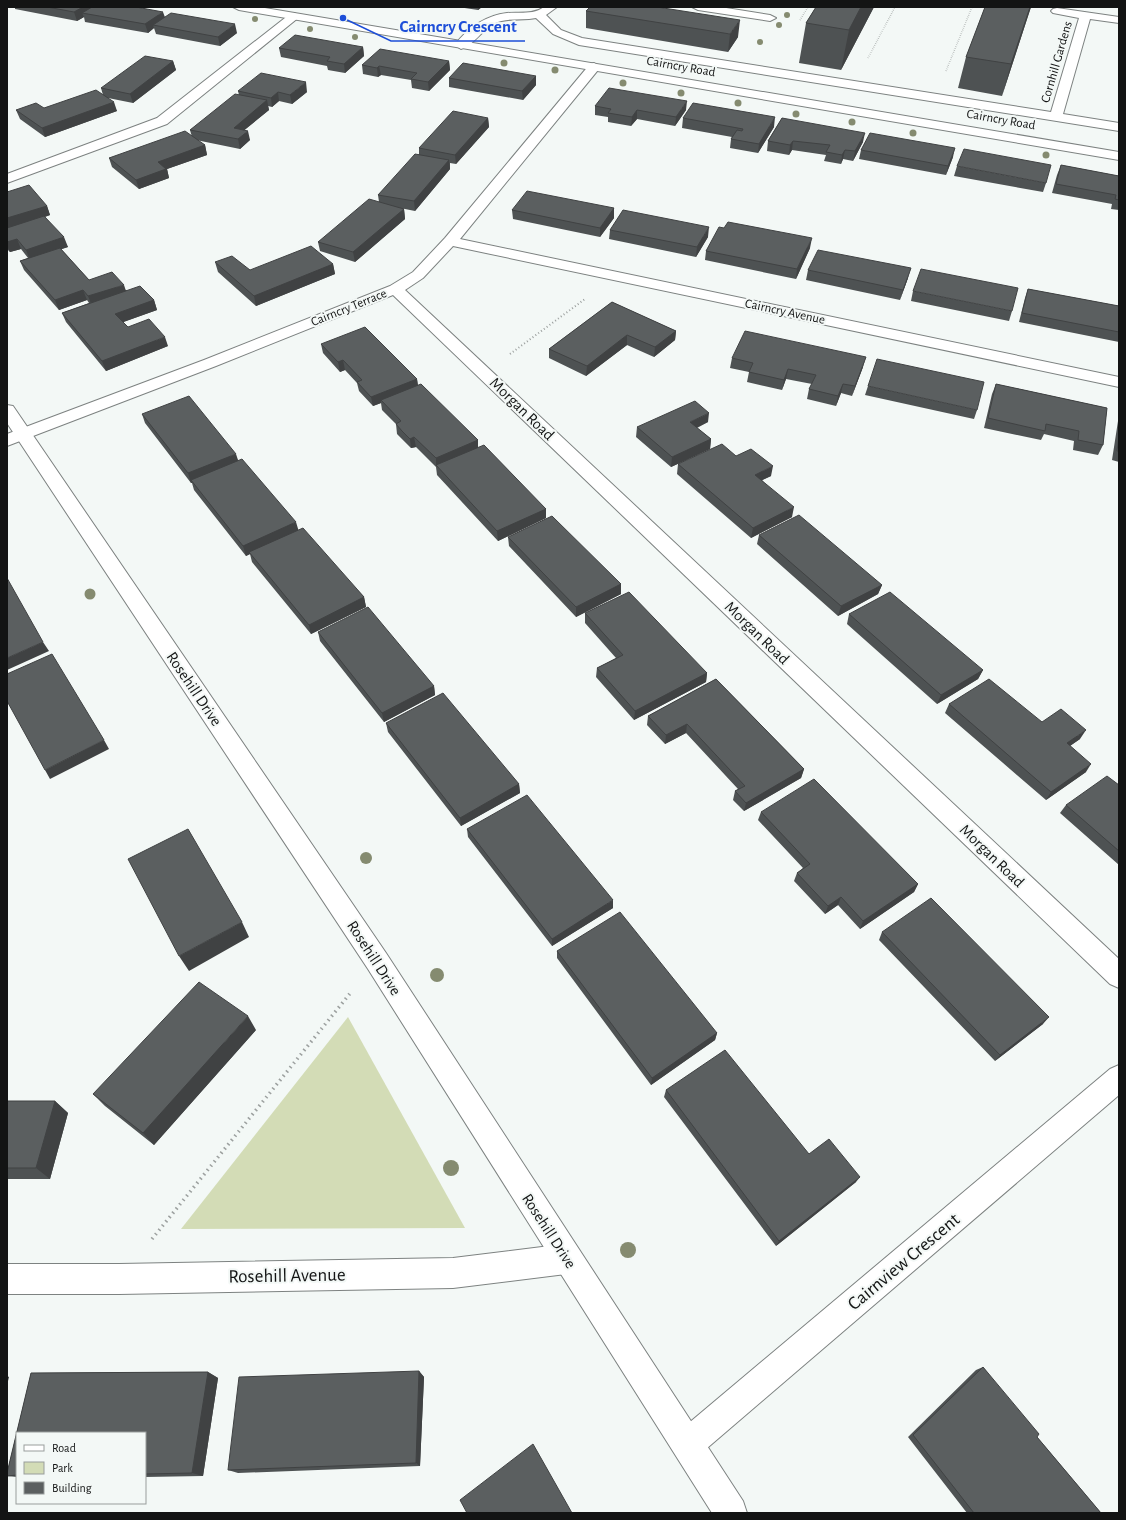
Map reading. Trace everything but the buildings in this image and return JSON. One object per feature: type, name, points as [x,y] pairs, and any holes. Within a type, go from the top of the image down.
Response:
[{"type":"street","name":"Cairncry Road","points":[[239,7],[1119,156]]},
{"type":"street","points":[[461,45],[480,27],[494,19],[540,15],[551,7]]},
{"type":"street","points":[[698,7],[770,18]]},
{"type":"street","name":"Cornhill Gardens","points":[[1057,11],[1119,20]]},
{"type":"street","name":"Cairncry Road","points":[[540,15],[558,32],[579,41],[935,99],[1119,127]]},
{"type":"street","name":"Cornhill Gardens","points":[[1056,118],[1086,15]]},
{"type":"street","points":[[7,179],[162,121],[178,110],[294,16]]},
{"type":"street","name":"Cairncry Terrace","points":[[15,437],[395,289],[418,275],[450,241],[594,67]]},
{"type":"street","name":"Cairncry Avenue","points":[[450,241],[1119,382]]},
{"type":"street","name":"Morgan Road","points":[[395,289],[1119,976]]},
{"type":"street","name":"Rosehill Drive","points":[[7,410],[15,437],[377,961],[566,1259],[688,1444],[731,1513]]},
{"type":"street","name":"Cairnview Crescent","points":[[688,1444],[1119,1078]]},
{"type":"street","name":"Rosehill Avenue","points":[[7,1279],[119,1279],[453,1273],[566,1259]]},
{"type":"path","points":[[853,85],[895,7]]},
{"type":"path","points":[[935,99],[972,7]]},
{"type":"path","points":[[484,374],[616,276]]},
{"type":"path","points":[[119,1279],[377,961]]},
{"type":"green space","points":[[348,1017],[465,1228],[181,1229]]},
{"type":"place","name":"Cairncry Crescent","points":[[343,18]]}]
